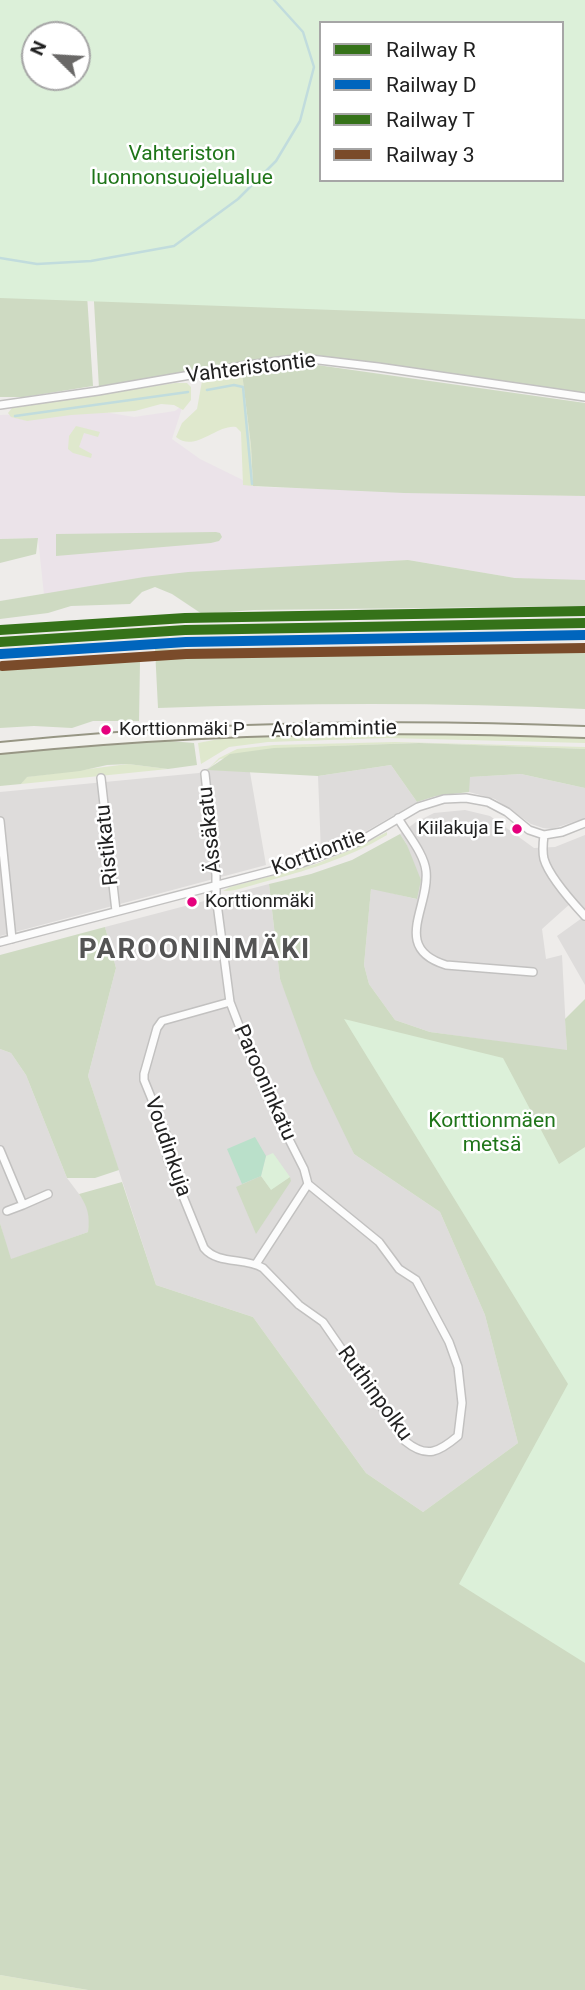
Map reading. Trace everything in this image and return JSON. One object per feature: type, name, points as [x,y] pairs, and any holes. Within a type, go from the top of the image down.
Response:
[{"type":"street","name":"Vahteristontie","points":[[0,405],[302,358],[585,397]]},
{"type":"street","name":"Arolammintie","points":[[0,748],[101,739],[283,730],[430,728],[585,732]]},
{"type":"street","name":"Ässäkatu","points":[[205,774],[217,885]]},
{"type":"street","name":"Ristikatu","points":[[101,778],[116,911]]},
{"type":"street","name":"Korttiontie","points":[[0,942],[320,857],[360,841],[398,818],[432,802],[466,798],[488,802],[501,808],[529,830],[544,835]]},
{"type":"street","points":[[398,818],[426,869],[426,886],[415,931],[424,953],[446,965],[533,972]]},
{"type":"street","points":[[0,821],[12,939]]},
{"type":"street","points":[[585,823],[562,832],[544,835],[543,854],[545,863],[585,916]]},
{"type":"street","name":"Parooninkatu","points":[[217,885],[230,1002],[262,1088],[308,1184]]},
{"type":"street","name":"Voudinkuja","points":[[230,1002],[162,1021],[157,1028],[144,1080],[166,1134],[167,1157],[204,1248],[217,1257],[256,1264]]},
{"type":"street","points":[[0,1150],[23,1205]]},
{"type":"street","points":[[256,1264],[308,1184]]},
{"type":"street","name":"Ruthinpolku","points":[[256,1264],[299,1305],[324,1322],[405,1441],[413,1447],[435,1452],[458,1436],[462,1403],[457,1367],[449,1342],[416,1280],[399,1269],[379,1242],[308,1184]]},
{"type":"street","points":[[7,1211],[48,1194]]},
{"type":"shaded area","points":[[183,405],[172,439],[200,459],[257,487],[585,496],[585,583],[515,578],[408,560],[44,595],[38,538],[0,539],[0,415],[98,411],[134,417],[175,411]]},
{"type":"shaded area","points":[[247,755],[266,865],[0,936],[0,792],[199,773],[223,760]]},
{"type":"shaded area","points":[[391,765],[417,802],[363,833],[321,852],[318,776]]},
{"type":"shaded area","points":[[521,774],[585,788],[585,818],[552,829],[543,828],[531,824],[495,799],[469,792],[469,777]]},
{"type":"shaded area","points":[[465,810],[490,816],[534,848],[555,847],[585,835],[585,985],[557,936],[582,918],[571,903],[542,929],[546,959],[562,955],[567,1051],[430,1032],[395,1020],[369,984],[364,965],[371,888],[416,899],[407,845],[400,834],[434,813]]},
{"type":"shaded area","points":[[269,884],[280,979],[354,1154],[440,1212],[485,1315],[518,1443],[423,1512],[366,1473],[253,1317],[156,1285],[88,1076],[116,968],[105,927]]},
{"type":"shaded area","points":[[0,1049],[11,1053],[26,1075],[67,1178],[85,1202],[90,1216],[88,1232],[10,1260],[0,1223]]},
{"type":"green space","name":"Vahteriston luonnonsuojelualue","points":[[0,0],[585,0],[585,319],[0,298]]},
{"type":"green space","points":[[585,0],[585,393],[315,355],[283,357],[99,388],[93,285],[319,181],[564,182],[564,21]]},
{"type":"green space","points":[[0,286],[87,295],[93,386],[24,397],[0,397]]},
{"type":"green space","points":[[317,365],[585,403],[585,496],[404,493],[253,486],[242,373],[272,367]]},
{"type":"green space","points":[[242,373],[253,486],[243,485],[241,432],[236,427],[229,427],[191,442],[176,437],[182,423],[197,409],[202,381]]},
{"type":"green space","points":[[187,383],[191,387],[191,400],[183,410],[174,405],[161,404],[135,411],[27,421],[11,417],[8,413],[12,408]]},
{"type":"green space","points":[[76,426],[100,432],[98,437],[84,433],[79,447],[92,454],[91,458],[68,449],[69,436]]},
{"type":"green space","points":[[216,532],[222,537],[211,543],[56,556],[56,534]]},
{"type":"green space","points":[[38,538],[36,554],[0,563],[0,539]]},
{"type":"green space","points":[[408,560],[515,578],[585,580],[585,606],[254,610],[202,614],[172,594],[155,587],[142,592],[130,604],[71,606],[48,613],[0,619],[0,601],[144,577],[188,572]]},
{"type":"green space","points":[[585,645],[585,709],[372,704],[158,708],[155,649]]},
{"type":"green space","points":[[140,662],[139,721],[93,721],[72,728],[0,728],[0,666]]},
{"type":"green space","points":[[355,733],[585,737],[585,743],[388,738],[268,742],[229,747],[201,764],[198,743],[230,737]]},
{"type":"green space","points":[[170,741],[194,743],[197,765],[168,769],[128,764],[107,765],[27,777],[21,784],[0,786],[0,752]]},
{"type":"green space","points":[[395,742],[585,749],[419,743],[304,747],[220,759],[207,770],[219,758],[237,749],[274,745]]},
{"type":"green space","points":[[419,743],[585,749],[585,788],[521,774],[470,777],[469,792],[436,796],[417,802],[391,765],[318,776],[207,770],[230,754],[274,748]]},
{"type":"green space","points":[[128,764],[168,769],[21,784],[26,777]]},
{"type":"green space","points":[[387,832],[387,835],[357,851],[325,863],[232,891],[223,891],[316,864]]},
{"type":"green space","name":"Korttionmäen metsä","points":[[400,834],[421,880],[417,899],[371,889],[364,965],[369,984],[395,1020],[430,1032],[567,1050],[565,1019],[585,999],[585,1990],[88,1990],[0,1975],[0,1223],[11,1259],[88,1232],[88,1212],[79,1194],[122,1182],[156,1285],[253,1317],[366,1473],[423,1512],[518,1443],[485,1315],[440,1212],[354,1154],[313,1069],[280,979],[269,884],[352,860]]},
{"type":"green space","points":[[105,927],[116,968],[88,1076],[119,1170],[95,1178],[67,1178],[26,1075],[11,1053],[0,1049],[0,955]]},
{"type":"green space","name":"Korttionmäen metsä","points":[[344,1019],[503,1058],[559,1164],[585,1147],[585,1663],[459,1584],[568,1384]]},
{"type":"green space","points":[[255,1137],[266,1156],[261,1176],[242,1184],[227,1149]]},
{"type":"green space","points":[[273,1153],[290,1177],[271,1190],[261,1176],[266,1156]]},
{"type":"green space","points":[[261,1176],[271,1189],[290,1177],[291,1181],[256,1234],[236,1187]]},
{"type":"green space","points":[[0,1975],[88,1990],[0,1990]]},
{"type":"waterway","points":[[0,258],[37,264],[91,261],[174,246],[238,199],[276,161],[300,121],[314,67],[303,32],[274,0]]},
{"type":"waterway","points":[[207,390],[234,385],[243,387],[252,484]]},
{"type":"waterway","points":[[15,416],[188,392]]},
{"type":"rail line","name":"T","points":[[0,630],[185,618],[585,611]]},
{"type":"rail line","name":"R","points":[[0,642],[185,630],[585,623]]},
{"type":"rail line","name":"D","points":[[1,654],[186,642],[585,635]]},
{"type":"rail line","name":"3","points":[[2,666],[186,654],[585,648]]},
{"type":"place","name":"Korttionmäki P","points":[[106,730]]},
{"type":"place","name":"Kiilakuja E","points":[[517,829]]},
{"type":"place","name":"Korttionmäki","points":[[192,902]]},
{"type":"district","name":"PAROONINMÄKI","points":[[195,951]]}]
